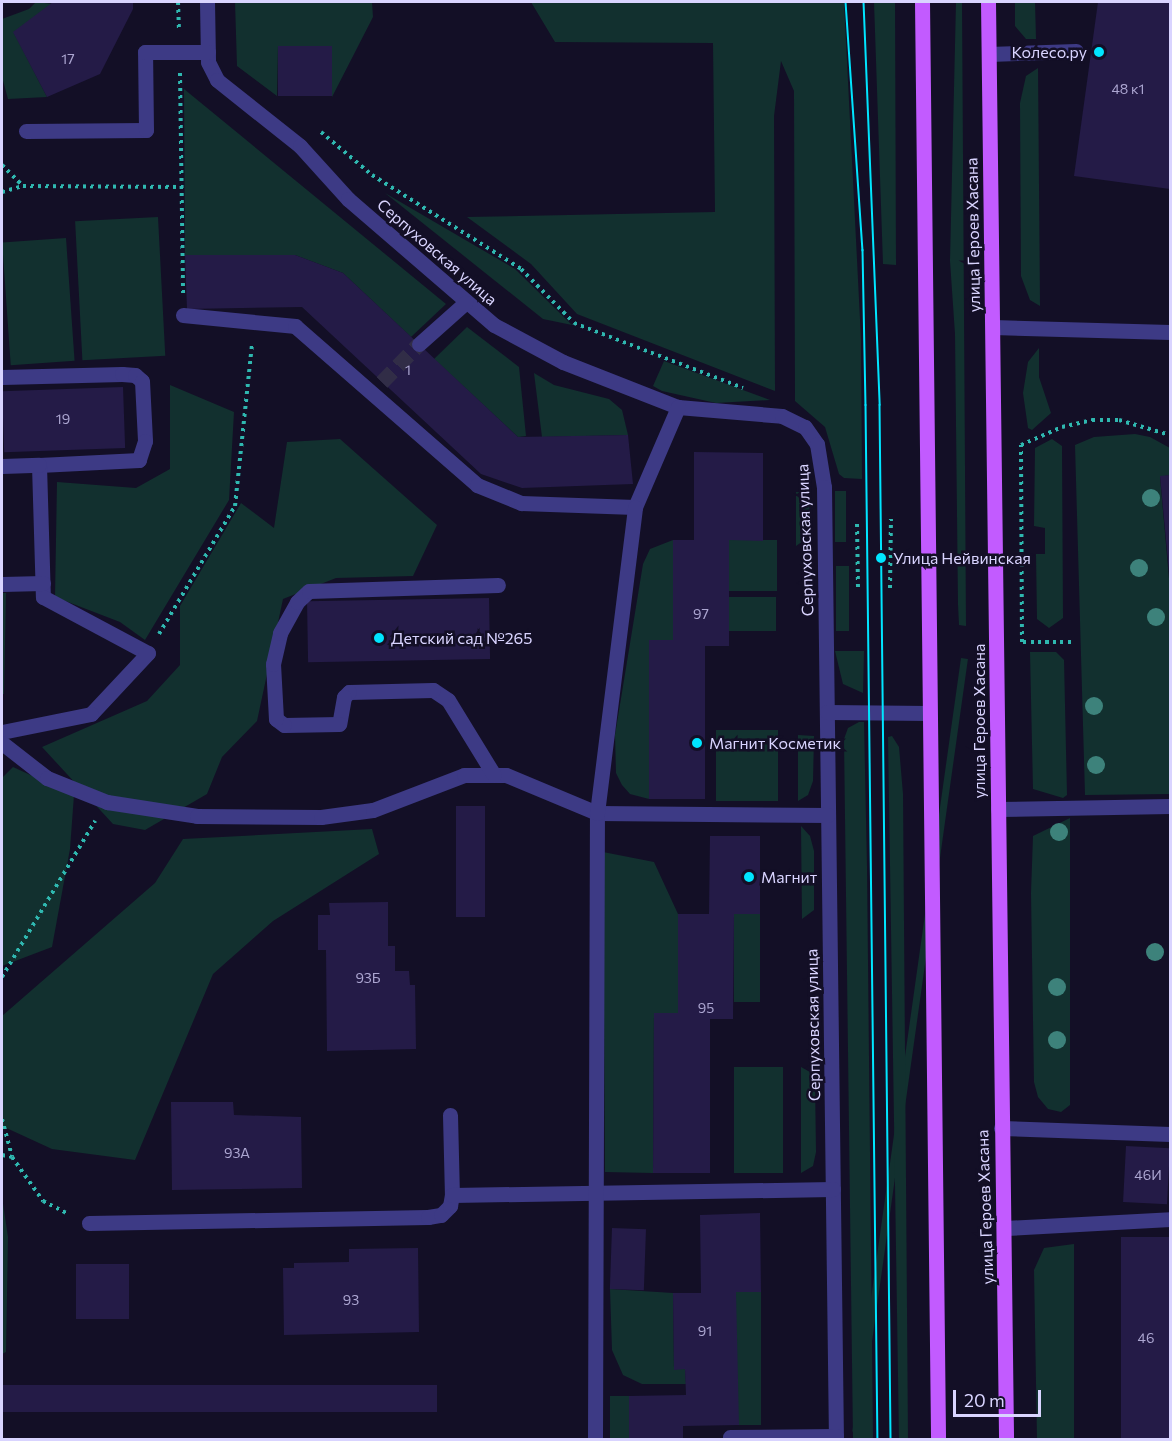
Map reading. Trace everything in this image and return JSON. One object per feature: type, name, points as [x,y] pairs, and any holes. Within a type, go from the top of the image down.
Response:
[{"type":"main road","points":[[922,2],[938,1440]]},
{"type":"main road","name":"улица Героев Хасана","points":[[988,2],[1001,1128],[1006,1228],[1006,1440]]},
{"type":"street","name":"Серпуховская улица","points":[[207,2],[208,52],[217,80],[300,146],[348,199],[465,303],[536,349],[678,408],[782,416],[806,427],[817,444],[824,487],[836,1438]]},
{"type":"street","points":[[989,54],[1076,51]]},
{"type":"street","points":[[26,131],[146,130],[145,52],[208,52]]},
{"type":"street","points":[[418,344],[465,303]]},
{"type":"street","points":[[183,315],[295,326],[378,388],[477,485],[521,503],[635,507]]},
{"type":"street","points":[[993,327],[1170,332]]},
{"type":"street","points":[[2,377],[135,375],[142,381],[145,441],[139,460],[2,466]]},
{"type":"street","points":[[596,1440],[594,1192],[597,813],[635,507],[678,408]]},
{"type":"street","points":[[2,732],[91,714],[148,653],[43,597],[39,465]]},
{"type":"street","points":[[2,584],[43,583]]},
{"type":"street","points":[[494,775],[448,700],[433,690],[349,692],[344,697],[339,724],[284,725],[276,719],[273,664],[280,633],[297,602],[309,591],[498,585]]},
{"type":"street","points":[[827,712],[929,713]]},
{"type":"street","points":[[2,743],[47,778],[107,802],[197,816],[321,817],[373,810],[464,775],[506,775],[597,813],[828,815]]},
{"type":"street","points":[[998,809],[1170,806]]},
{"type":"street","points":[[89,1223],[441,1215],[450,1206],[452,1195],[450,1115]]},
{"type":"street","points":[[1001,1128],[1170,1134]]},
{"type":"street","points":[[452,1195],[833,1189]]},
{"type":"street","points":[[1006,1228],[1170,1219]]},
{"type":"street","points":[[730,1437],[836,1438]]},
{"type":"path","points":[[178,2],[183,187],[183,315]]},
{"type":"path","points":[[313,126],[372,175],[521,269],[574,323],[752,391]]},
{"type":"path","points":[[2,165],[23,186]]},
{"type":"path","points":[[2,192],[23,186],[183,187]]},
{"type":"path","points":[[148,653],[235,506],[254,322]]},
{"type":"path","points":[[1071,642],[1022,642],[1021,445],[1062,427],[1092,420],[1119,420],[1170,435]]},
{"type":"path","points":[[890,588],[891,519]]},
{"type":"path","points":[[857,524],[858,587]]},
{"type":"path","points":[[2,977],[107,802]]},
{"type":"path","points":[[2,1119],[12,1157],[43,1201],[89,1223]]},
{"type":"path","points":[[2,1155],[12,1157]]},
{"type":"green space","points":[[36,2],[53,4],[14,33],[47,97],[8,99],[2,77],[2,19],[29,9]]},
{"type":"green space","points":[[235,2],[372,2],[373,17],[332,97],[332,46],[278,46],[277,96],[237,66]]},
{"type":"green space","points":[[531,2],[844,2],[861,339],[862,479],[844,478],[839,474],[825,427],[795,401],[794,91],[781,61],[774,116],[775,391],[577,314],[531,264],[467,217],[715,212],[713,43],[555,42]]},
{"type":"green space","points":[[874,2],[895,2],[896,265],[883,264]]},
{"type":"green space","points":[[956,2],[962,2],[966,626],[959,625],[958,604],[955,334],[950,261]]},
{"type":"green space","points":[[1015,2],[1035,2],[1036,39],[1026,39],[1015,26]]},
{"type":"green space","points":[[1038,68],[1040,306],[1030,300],[1021,276],[1020,103],[1026,76]]},
{"type":"green space","points":[[184,89],[446,304],[411,337],[343,273],[295,255],[185,255]]},
{"type":"green space","points":[[385,193],[515,269],[572,325],[543,319]]},
{"type":"green space","points":[[158,217],[165,356],[82,360],[75,221]]},
{"type":"green space","points":[[66,238],[75,361],[11,365],[2,242]]},
{"type":"green space","points":[[467,327],[519,367],[526,436],[518,437],[434,359]]},
{"type":"green space","points":[[1039,348],[1039,377],[1051,413],[1032,430],[1028,428],[1023,393],[1028,362]]},
{"type":"green space","points":[[664,361],[770,400],[716,403],[662,391],[653,386]]},
{"type":"green space","points":[[534,373],[554,385],[609,399],[622,410],[628,435],[542,437]]},
{"type":"green space","points":[[170,385],[234,412],[229,500],[145,640],[120,622],[55,597],[57,482],[136,488],[170,469]]},
{"type":"green space","points":[[1135,434],[1150,437],[1170,448],[1170,475],[1160,477],[1170,590],[1170,794],[1085,795],[1075,445],[1094,437]]},
{"type":"green space","points":[[340,439],[437,525],[413,576],[336,578],[283,599],[257,721],[222,757],[207,794],[145,830],[113,824],[42,747],[147,701],[180,665],[180,606],[241,503],[274,528],[287,442]]},
{"type":"green space","points":[[1052,439],[1062,446],[1063,618],[1049,628],[1037,619],[1036,554],[1045,554],[1045,528],[1034,526],[1035,448]]},
{"type":"green space","points":[[835,491],[846,491],[846,542],[835,542]]},
{"type":"green space","points":[[796,492],[809,492],[810,536],[796,546]]},
{"type":"green space","points":[[673,540],[673,640],[649,641],[649,799],[630,794],[622,785],[616,773],[615,735],[643,564],[650,549]]},
{"type":"green space","points":[[729,540],[777,540],[777,591],[729,591]]},
{"type":"green space","points":[[836,566],[849,566],[849,631],[836,631]]},
{"type":"green space","points":[[2,593],[6,593],[4,694],[2,694]]},
{"type":"green space","points":[[729,597],[776,597],[776,631],[729,631]]},
{"type":"green space","points":[[835,651],[864,651],[863,693],[843,684]]},
{"type":"green space","points":[[1030,652],[1056,652],[1064,660],[1067,795],[1063,798],[1033,789]]},
{"type":"green space","points":[[961,658],[968,659],[859,1432],[852,1431]]},
{"type":"green space","points":[[864,722],[867,867],[873,1440],[853,1439],[844,739],[848,728]]},
{"type":"green space","points":[[716,730],[778,730],[778,801],[716,801]]},
{"type":"green space","points":[[798,735],[814,736],[813,781],[808,795],[798,801]]},
{"type":"green space","points":[[892,736],[899,747],[903,794],[908,1440],[899,1439],[888,737]]},
{"type":"green space","points":[[13,767],[74,795],[70,849],[52,947],[2,966],[2,778]]},
{"type":"green space","points":[[1070,818],[1070,1105],[1061,1112],[1048,1109],[1038,1097],[1034,1082],[1031,893],[1033,836]]},
{"type":"green space","points":[[801,826],[810,836],[814,851],[814,910],[802,919]]},
{"type":"green space","points":[[372,829],[379,854],[273,921],[213,974],[135,1160],[52,1149],[2,1126],[2,1016],[155,883],[183,839]]},
{"type":"green space","points":[[603,852],[654,862],[678,914],[678,1013],[654,1014],[653,1173],[605,1172]]},
{"type":"green space","points":[[734,914],[760,914],[760,1002],[734,1002]]},
{"type":"green space","points":[[734,1067],[783,1067],[783,1173],[734,1173]]},
{"type":"green space","points":[[801,1067],[810,1072],[815,1083],[816,1152],[813,1166],[801,1173]]},
{"type":"green space","points":[[2,1197],[8,1237],[6,1352],[2,1354]]},
{"type":"green space","points":[[1074,1244],[1074,1439],[1037,1439],[1034,1270],[1044,1248]]},
{"type":"green space","points":[[610,1289],[673,1293],[674,1369],[685,1369],[686,1384],[642,1384],[623,1375],[612,1350]]},
{"type":"green space","points":[[736,1292],[761,1292],[761,1425],[736,1425]]},
{"type":"green space","points":[[610,1396],[629,1396],[629,1439],[610,1439]]},
{"type":"building","points":[[53,2],[133,2],[133,9],[100,74],[47,97],[13,32]]},
{"type":"building","points":[[1098,2],[1170,2],[1170,189],[1074,176]]},
{"type":"building","points":[[278,46],[332,46],[332,96],[278,96]]},
{"type":"building","points":[[185,255],[295,255],[343,273],[518,437],[628,435],[633,484],[522,488],[481,474],[302,307],[187,309]]},
{"type":"building","points":[[123,387],[125,448],[4,452],[2,391]]},
{"type":"building","points":[[694,452],[763,453],[763,541],[729,540],[729,646],[705,646],[705,799],[649,799],[649,640],[673,640],[673,540],[694,540]]},
{"type":"building","points":[[1170,475],[1170,572],[1169,572],[1160,476]]},
{"type":"building","points":[[489,598],[490,659],[308,662],[307,601]]},
{"type":"building","points":[[456,806],[485,806],[485,917],[456,917]]},
{"type":"building","points":[[710,836],[760,836],[760,914],[734,914],[733,1019],[710,1019],[710,1173],[653,1173],[654,1013],[678,1013],[678,914],[709,914]]},
{"type":"building","points":[[388,902],[388,946],[395,946],[395,971],[409,971],[410,985],[415,985],[416,1049],[327,1051],[326,950],[318,950],[318,915],[330,915],[329,903]]},
{"type":"building","points":[[171,1102],[233,1102],[234,1115],[301,1117],[302,1188],[172,1190]]},
{"type":"building","points":[[1126,1146],[1170,1148],[1167,1204],[1123,1202]]},
{"type":"building","points":[[760,1213],[761,1292],[736,1292],[739,1425],[683,1426],[683,1440],[629,1440],[629,1396],[686,1395],[685,1369],[674,1370],[673,1293],[701,1293],[700,1215]]},
{"type":"building","points":[[612,1228],[646,1229],[644,1290],[610,1289]]},
{"type":"building","points":[[1121,1237],[1170,1237],[1170,1440],[1121,1440]]},
{"type":"building","points":[[418,1248],[419,1332],[284,1335],[283,1268],[294,1268],[294,1263],[349,1262],[349,1249]]},
{"type":"building","points":[[76,1264],[129,1264],[129,1319],[76,1319]]},
{"type":"building","points":[[2,1385],[437,1385],[437,1412],[2,1412]]},
{"type":"tunnel","points":[[382,382],[419,344]]},
{"type":"tram line","points":[[846,2],[863,250],[878,1440]]},
{"type":"tram line","points":[[864,2],[880,405],[891,1440]]},
{"type":"place","name":"Колесо.ру","points":[[1099,52]]},
{"type":"place","name":"Улица Нейвинская","points":[[881,558]]},
{"type":"place","name":"Детский сад №265","points":[[379,638]]},
{"type":"place","name":"Магнит Косметик","points":[[697,743]]},
{"type":"place","name":"Магнит","points":[[749,877]]}]
